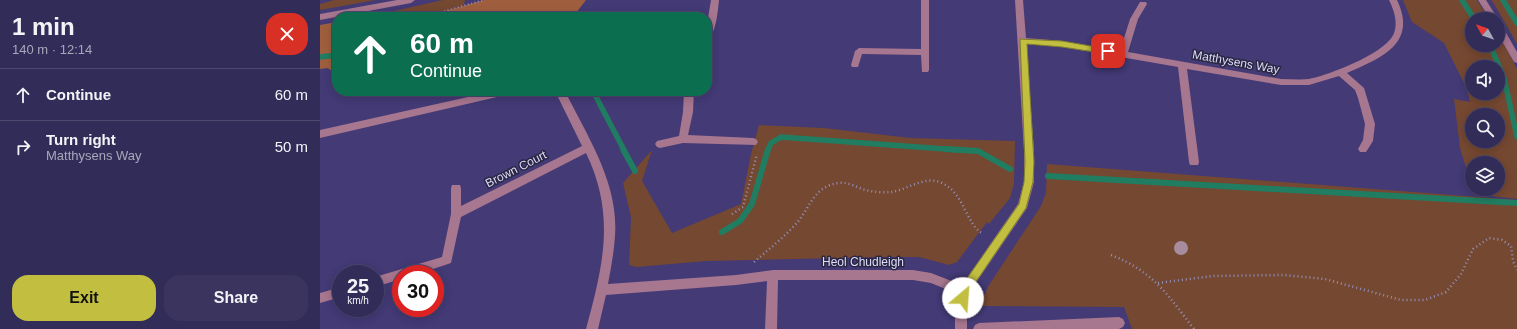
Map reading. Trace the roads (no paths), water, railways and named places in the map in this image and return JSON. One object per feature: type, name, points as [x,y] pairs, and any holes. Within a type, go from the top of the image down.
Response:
[{"type":"street","points":[[350,12],[411,0]]},
{"type":"street","points":[[712,23],[715,0]]},
{"type":"street","points":[[925,0],[925,70]]},
{"type":"street","points":[[961,329],[961,308],[964,291],[1023,205],[1029,182],[1029,151],[1023,41],[1019,0]]},
{"type":"street","name":"Matthysens Way","points":[[1023,41],[1056,43],[1288,82],[1309,82],[1340,72],[1389,46],[1396,39],[1400,24],[1394,0]]},
{"type":"street","points":[[1482,0],[1490,12]]},
{"type":"street","points":[[1123,54],[1134,19],[1143,4]]},
{"type":"street","points":[[320,18],[332,16]]},
{"type":"street","points":[[1505,39],[1517,60]]},
{"type":"street","points":[[856,65],[859,51],[925,52]]},
{"type":"street","points":[[1182,65],[1194,162]]},
{"type":"street","points":[[1340,72],[1359,88],[1370,124],[1368,141],[1363,149]]},
{"type":"street","points":[[320,134],[488,96]]},
{"type":"street","points":[[562,96],[600,172],[608,201],[610,235],[602,290],[592,329]]},
{"type":"street","points":[[683,139],[688,112],[689,96]]},
{"type":"street","points":[[660,144],[683,139],[753,142]]},
{"type":"street","name":"Brown Court","points":[[456,214],[587,148]]},
{"type":"street","points":[[384,279],[447,260],[456,214],[456,188]]},
{"type":"street","points":[[771,329],[773,275]]},
{"type":"street","name":"Heol Chudleigh","points":[[602,290],[736,280],[773,275],[913,275],[931,278],[964,291]]},
{"type":"street","points":[[320,298],[332,295]]},
{"type":"street","points":[[979,329],[1119,322]]},
{"type":"waterway","points":[[1462,0],[1470,12]]},
{"type":"waterway","points":[[1503,0],[1517,23]]},
{"type":"waterway","points":[[1493,52],[1504,78],[1517,137]]},
{"type":"waterway","points":[[320,57],[332,56]]},
{"type":"waterway","points":[[596,96],[624,150]]},
{"type":"waterway","points":[[768,150],[771,143],[781,137],[947,149]]},
{"type":"waterway","points":[[623,149],[635,171]]},
{"type":"waterway","points":[[722,232],[740,221],[752,204],[768,149]]},
{"type":"waterway","points":[[947,149],[978,151],[1010,169]]},
{"type":"waterway","points":[[947,149],[959,150]]},
{"type":"waterway","points":[[1048,176],[1517,203]]}]
